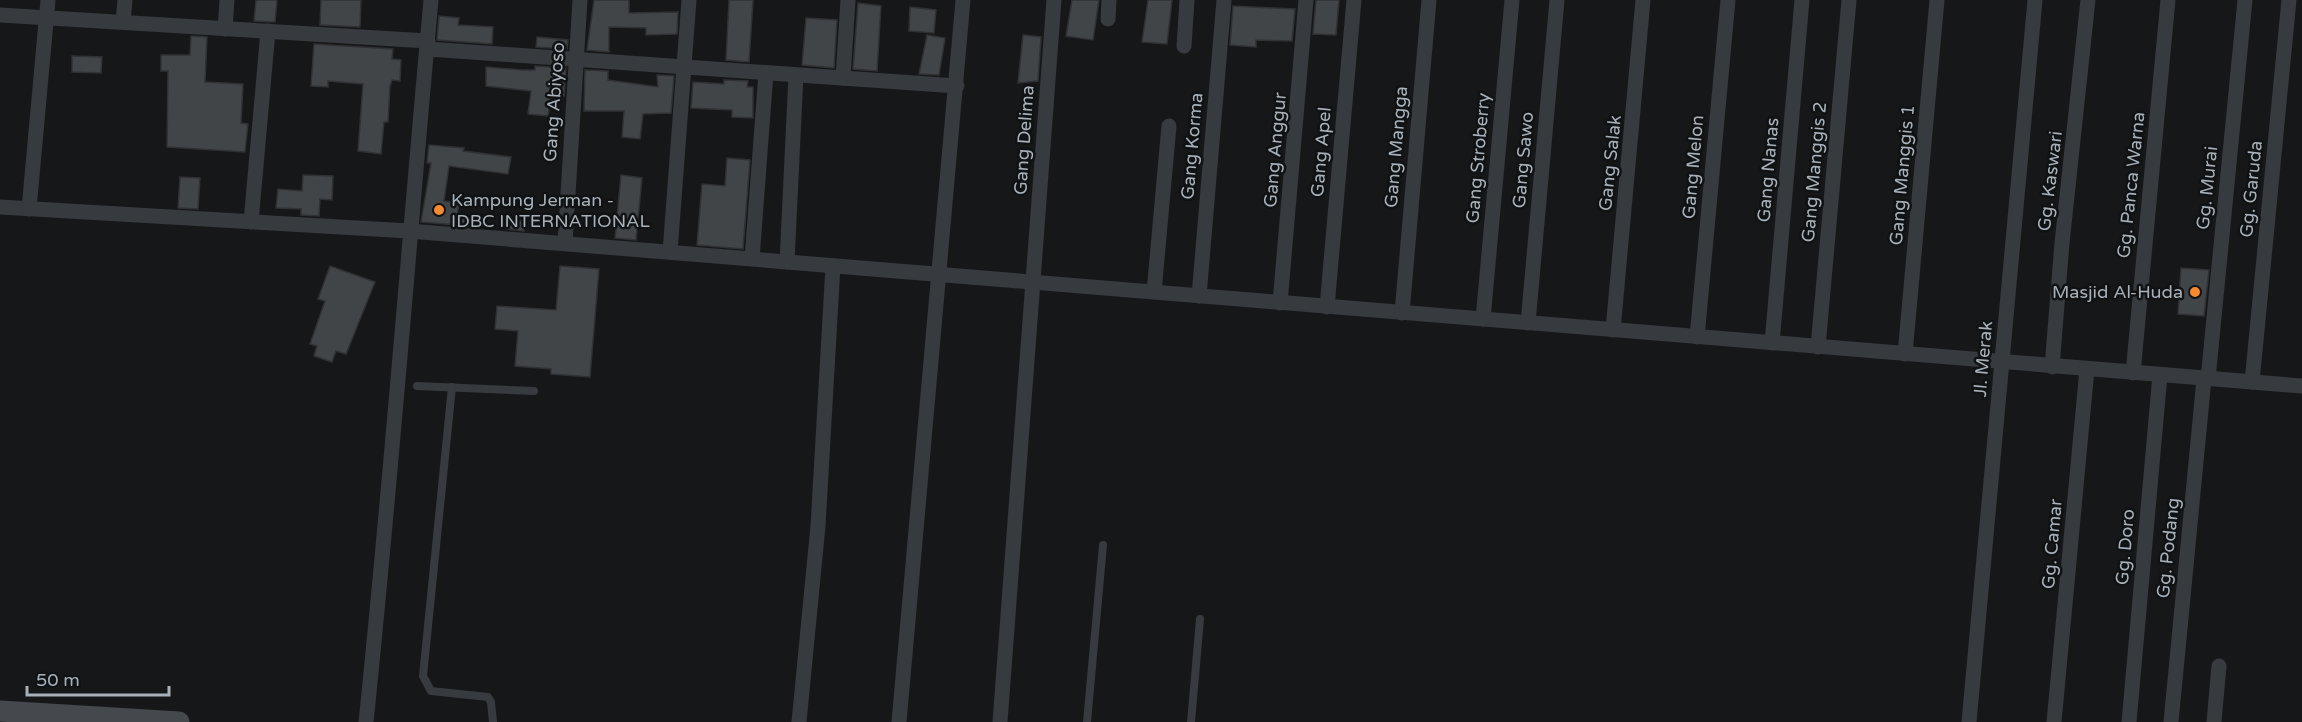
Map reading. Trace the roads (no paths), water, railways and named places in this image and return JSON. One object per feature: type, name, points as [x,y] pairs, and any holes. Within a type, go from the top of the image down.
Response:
[{"type":"main road","points":[[0,711],[179,722]]},
{"type":"street","points":[[29,209],[48,0]]},
{"type":"street","points":[[123,22],[125,0]]},
{"type":"street","points":[[225,29],[227,0]]},
{"type":"street","points":[[366,722],[399,385],[409,231],[431,0]]},
{"type":"street","name":"Gang Abiyoso","points":[[565,243],[580,0]]},
{"type":"street","points":[[670,252],[689,0]]},
{"type":"street","points":[[843,78],[848,0]]},
{"type":"street","points":[[899,722],[963,0]]},
{"type":"street","name":"Gang Delima","points":[[1000,722],[1054,0]]},
{"type":"street","points":[[1108,19],[1109,0]]},
{"type":"street","points":[[1184,46],[1187,0]]},
{"type":"street","name":"Gang Korma","points":[[1199,296],[1224,0]]},
{"type":"street","name":"Gang Anggur","points":[[1280,303],[1306,0]]},
{"type":"street","name":"Gang Apel","points":[[1327,307],[1354,0]]},
{"type":"street","name":"Gang Mangga","points":[[1402,306],[1429,0]]},
{"type":"street","name":"Gang Stroberry","points":[[1483,319],[1512,0]]},
{"type":"street","name":"Gang Sawo","points":[[1528,323],[1557,0]]},
{"type":"street","name":"Gang Salak","points":[[1613,330],[1643,0]]},
{"type":"street","name":"Gang Melon","points":[[1697,337],[1728,0]]},
{"type":"street","name":"Gang Nanas","points":[[1772,343],[1802,0]]},
{"type":"street","name":"Gang Manggis 2","points":[[1818,347],[1849,0]]},
{"type":"street","name":"Gang Manggis 1","points":[[1905,354],[1937,0]]},
{"type":"street","name":"Jl. Merak","points":[[1969,722],[2035,0]]},
{"type":"street","name":"Gg. Kaswari","points":[[2052,367],[2062,243],[2088,0]]},
{"type":"street","name":"Gg. Panca Warna","points":[[2133,373],[2168,0]]},
{"type":"street","name":"Gg. Murai","points":[[2206,379],[2245,0]]},
{"type":"street","name":"Gg. Garuda","points":[[2252,382],[2289,0]]},
{"type":"street","points":[[0,15],[268,31],[576,59],[957,86]]},
{"type":"street","points":[[251,222],[268,31]]},
{"type":"street","points":[[752,259],[766,72]]},
{"type":"street","points":[[787,262],[796,75]]},
{"type":"street","points":[[1154,292],[1169,126]]},
{"type":"street","points":[[0,207],[409,231],[1327,307],[1402,306],[1483,319],[1528,323],[2302,386]]},
{"type":"street","points":[[799,722],[818,526],[833,266]]},
{"type":"street","name":"Gg. Camar","points":[[2054,722],[2087,369]]},
{"type":"street","name":"Gg. Doro","points":[[2129,722],[2160,375]]},
{"type":"street","name":"Gg. Podang","points":[[2170,722],[2206,379]]},
{"type":"street","points":[[2214,722],[2219,666]]},
{"type":"lane","points":[[417,386],[534,391]]},
{"type":"lane","points":[[452,387],[423,676],[431,691],[488,697],[492,702],[493,722]]},
{"type":"lane","points":[[1087,722],[1103,545]]},
{"type":"lane","points":[[1191,722],[1200,619]]},
{"type":"place","name":"Kampung Jerman - IDBC INTERNATIONAL","points":[[439,210]]},
{"type":"place","name":"Masjid Al-Huda","points":[[2195,292]]}]
